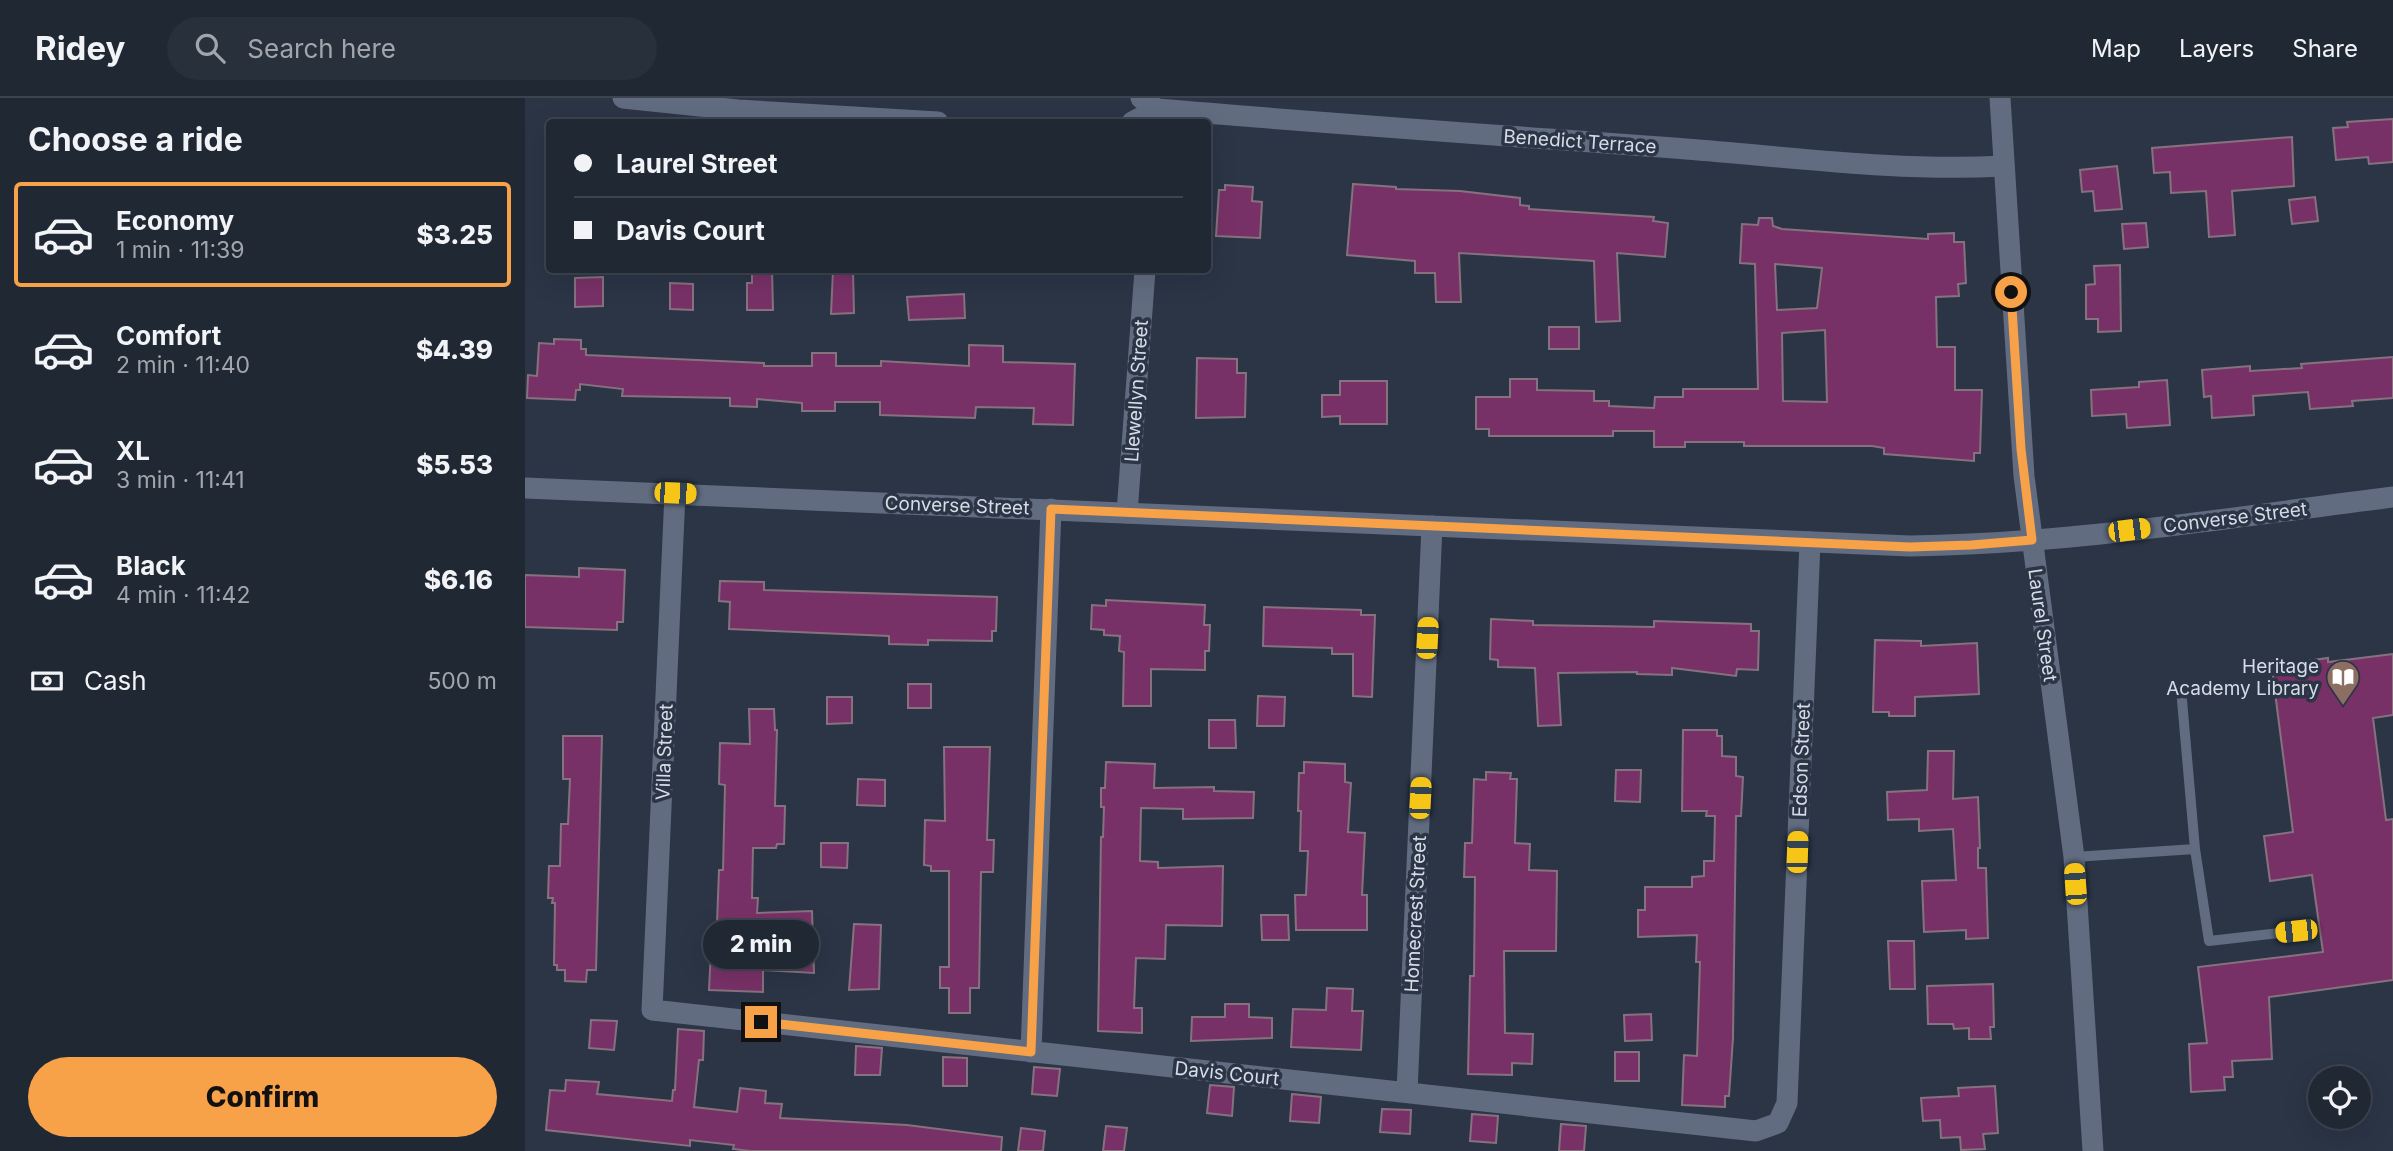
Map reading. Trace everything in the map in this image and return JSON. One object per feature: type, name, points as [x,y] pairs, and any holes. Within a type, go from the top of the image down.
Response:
[{"type":"street","points":[[623,98],[738,110],[888,119]]},
{"type":"street","name":"Laurel Street","points":[[2000,98],[2017,395],[2032,540],[2074,857],[2093,1151]]},
{"type":"street","name":"Benedict Terrace","points":[[1136,119],[1153,107],[1859,162],[1965,168],[2004,166]]},
{"type":"street","name":"Llewellyn Street","points":[[1127,513],[1145,273]]},
{"type":"street","name":"Converse Street","points":[[525,488],[1910,547],[2032,540],[2393,497]]},
{"type":"street","name":"Villa Street","points":[[652,1010],[675,493]]},
{"type":"street","points":[[1031,1052],[1051,509]]},
{"type":"street","name":"Homecrest Street","points":[[1407,1092],[1431,526]]},
{"type":"street","name":"Edson Street","points":[[1787,1103],[1809,542]]},
{"type":"street","name":"Davis Court","points":[[652,1010],[1756,1131],[1778,1123],[1787,1103]]},
{"type":"lane","points":[[2181,689],[2195,849],[2209,941],[2296,931]]},
{"type":"lane","points":[[2074,857],[2195,849]]},
{"type":"building","points":[[2393,119],[2393,162],[2369,164],[2368,157],[2336,160],[2333,128],[2348,127],[2347,122]]},
{"type":"building","points":[[2292,137],[2294,186],[2232,191],[2235,235],[2209,237],[2206,191],[2171,193],[2170,172],[2154,173],[2152,148]]},
{"type":"building","points":[[2117,166],[2122,209],[2095,211],[2093,191],[2082,192],[2080,170]]},
{"type":"building","points":[[1353,184],[1520,198],[1520,205],[1529,206],[1529,209],[1654,217],[1653,221],[1668,223],[1665,257],[1617,253],[1620,321],[1596,322],[1594,261],[1459,253],[1461,302],[1436,302],[1435,273],[1415,273],[1415,261],[1347,255]]},
{"type":"building","points":[[1225,185],[1253,187],[1252,201],[1262,202],[1260,238],[1216,236],[1219,190],[1225,190]]},
{"type":"building","points":[[2315,197],[2318,221],[2292,224],[2289,200]]},
{"type":"building","points":[[1759,218],[1772,218],[1773,226],[1782,229],[1928,239],[1928,234],[1954,233],[1954,242],[1964,242],[1966,283],[1958,284],[1959,296],[1936,297],[1937,347],[1955,347],[1955,390],[1982,390],[1980,453],[1974,453],[1974,461],[1884,454],[1884,448],[1872,446],[1744,446],[1744,442],[1685,442],[1685,447],[1654,447],[1654,431],[1613,431],[1613,436],[1489,436],[1489,429],[1476,429],[1476,397],[1510,397],[1510,379],[1537,379],[1537,390],[1594,391],[1594,401],[1609,401],[1609,406],[1654,408],[1655,397],[1683,397],[1683,389],[1758,389],[1755,264],[1740,263],[1742,224],[1758,225]],"holes":[[[1775,264],[1822,268],[1817,308],[1777,310]],[[1825,330],[1827,402],[1783,401],[1782,333]]]},
{"type":"building","points":[[2146,223],[2148,247],[2124,249],[2122,224]]},
{"type":"building","points":[[2120,265],[2121,331],[2098,332],[2098,319],[2086,319],[2086,285],[2095,284],[2094,266]]},
{"type":"building","points":[[752,273],[772,273],[773,310],[747,310],[747,283],[752,283]]},
{"type":"building","points":[[833,273],[853,273],[854,313],[831,314]]},
{"type":"building","points":[[603,277],[603,306],[575,307],[575,278]]},
{"type":"building","points":[[670,283],[693,284],[693,310],[670,309]]},
{"type":"building","points":[[964,294],[965,318],[909,320],[907,297]]},
{"type":"building","points":[[1549,327],[1579,327],[1579,349],[1549,349]]},
{"type":"building","points":[[554,339],[581,340],[581,349],[586,349],[586,355],[764,363],[764,366],[812,366],[812,353],[836,353],[836,366],[881,366],[881,361],[969,366],[969,345],[1003,346],[1003,362],[1075,364],[1073,425],[1033,424],[1034,408],[976,407],[975,418],[880,415],[880,402],[835,402],[835,411],[802,411],[802,403],[757,399],[757,407],[730,406],[730,398],[622,396],[623,389],[580,384],[575,400],[527,398],[528,375],[537,376],[539,343],[554,344]]},
{"type":"building","points":[[2393,357],[2393,398],[2352,401],[2353,406],[2310,409],[2308,392],[2253,396],[2254,415],[2212,418],[2211,396],[2204,397],[2202,370],[2250,366],[2250,371],[2302,368],[2301,364]]},
{"type":"building","points":[[1197,358],[1237,359],[1237,373],[1246,373],[1245,417],[1196,418]]},
{"type":"building","points":[[2167,380],[2170,425],[2127,428],[2126,414],[2092,416],[2091,390],[2139,387],[2139,382]]},
{"type":"building","points":[[1340,381],[1387,381],[1387,424],[1340,424],[1340,416],[1322,417],[1322,395],[1340,395]]},
{"type":"building","points":[[579,568],[625,570],[623,622],[617,622],[617,630],[525,627],[525,575],[579,577]]},
{"type":"building","points":[[720,581],[764,582],[764,590],[997,597],[996,631],[992,631],[992,641],[928,640],[928,645],[889,644],[889,636],[729,629],[730,602],[719,601]]},
{"type":"building","points":[[1106,600],[1205,605],[1204,625],[1210,625],[1205,670],[1151,669],[1151,706],[1123,706],[1124,652],[1119,651],[1120,636],[1104,635],[1104,630],[1091,629],[1092,605],[1106,606]]},
{"type":"building","points":[[1264,607],[1361,610],[1361,615],[1375,615],[1372,697],[1353,696],[1353,654],[1332,654],[1332,648],[1263,646]]},
{"type":"building","points":[[1491,619],[1533,621],[1533,625],[1654,627],[1654,621],[1751,624],[1751,631],[1759,631],[1758,670],[1737,669],[1736,676],[1672,668],[1672,675],[1637,672],[1558,673],[1561,725],[1538,726],[1535,668],[1498,667],[1498,660],[1490,659]]},
{"type":"building","points":[[1875,640],[1921,641],[1921,646],[1977,643],[1979,694],[1915,697],[1915,716],[1889,716],[1889,712],[1873,712]]},
{"type":"building","points":[[2393,654],[2393,715],[2373,718],[2386,820],[2393,819],[2393,980],[2269,997],[2272,1059],[2232,1061],[2233,1077],[2224,1077],[2225,1090],[2191,1092],[2189,1044],[2207,1043],[2198,967],[2323,952],[2312,875],[2270,881],[2264,836],[2293,832],[2272,669],[2306,665],[2305,661],[2328,658],[2328,662]]},
{"type":"building","points":[[908,684],[931,684],[931,708],[908,708]]},
{"type":"building","points":[[1258,696],[1285,697],[1284,726],[1257,726]]},
{"type":"building","points":[[827,697],[852,697],[852,723],[827,724]]},
{"type":"building","points":[[749,709],[774,709],[777,730],[775,806],[785,806],[784,844],[777,844],[776,848],[753,848],[752,898],[758,898],[757,913],[812,911],[814,973],[763,970],[763,992],[709,990],[711,950],[716,950],[719,870],[723,870],[725,785],[719,784],[720,743],[750,744]]},
{"type":"building","points":[[1209,720],[1235,720],[1236,748],[1209,748]]},
{"type":"building","points":[[1683,730],[1717,730],[1717,736],[1722,736],[1722,756],[1736,757],[1736,776],[1743,777],[1741,816],[1736,816],[1733,1038],[1729,1096],[1725,1096],[1725,1107],[1682,1105],[1684,1055],[1697,1056],[1700,962],[1696,962],[1697,935],[1638,937],[1638,910],[1645,910],[1645,887],[1692,887],[1692,877],[1704,876],[1704,861],[1714,861],[1715,816],[1706,816],[1707,811],[1682,811]]},
{"type":"building","points":[[563,736],[602,736],[596,970],[587,970],[586,982],[565,981],[565,970],[557,970],[557,965],[554,965],[555,903],[552,903],[553,898],[548,898],[549,866],[560,866],[561,824],[568,824],[570,779],[563,779]]},
{"type":"building","points":[[944,747],[990,747],[987,840],[994,840],[993,872],[981,872],[979,988],[970,988],[970,1013],[949,1013],[949,988],[940,988],[940,967],[949,967],[949,871],[931,871],[931,866],[924,865],[925,820],[945,821]]},
{"type":"building","points":[[1928,751],[1954,751],[1953,799],[1978,797],[1978,868],[1986,868],[1988,938],[1966,939],[1966,930],[1924,932],[1922,881],[1956,880],[1953,829],[1919,831],[1919,819],[1888,820],[1887,792],[1927,790]]},
{"type":"building","points":[[1106,762],[1155,764],[1154,788],[1214,787],[1214,791],[1254,792],[1253,818],[1183,819],[1183,809],[1141,808],[1140,861],[1158,862],[1158,868],[1223,866],[1222,926],[1166,925],[1165,959],[1136,958],[1134,1008],[1142,1008],[1142,1033],[1098,1031],[1101,837],[1104,807],[1101,807],[1101,788],[1105,788]]},
{"type":"building","points":[[1304,762],[1345,764],[1345,782],[1351,783],[1348,832],[1365,833],[1362,895],[1367,895],[1367,930],[1296,930],[1295,895],[1306,895],[1308,851],[1300,851],[1301,811],[1298,811],[1299,773],[1304,773]]},
{"type":"building","points":[[1616,770],[1641,770],[1640,802],[1615,801]]},
{"type":"building","points":[[1486,772],[1511,773],[1510,779],[1517,779],[1515,843],[1530,844],[1529,870],[1557,871],[1556,951],[1504,951],[1505,1033],[1533,1034],[1532,1064],[1512,1063],[1512,1075],[1468,1074],[1470,976],[1474,976],[1475,877],[1464,877],[1465,843],[1472,843],[1474,779],[1486,780]]},
{"type":"building","points":[[858,779],[885,780],[885,806],[857,805]]},
{"type":"building","points":[[821,843],[848,843],[847,868],[821,867]]},
{"type":"building","points":[[1261,915],[1288,915],[1289,940],[1262,940]]},
{"type":"building","points":[[854,924],[881,925],[879,989],[849,990]]},
{"type":"building","points":[[1888,941],[1914,941],[1915,989],[1890,989]]},
{"type":"building","points":[[1993,984],[1994,1027],[1990,1027],[1991,1039],[1969,1039],[1969,1028],[1954,1029],[1953,1024],[1928,1024],[1927,986]]},
{"type":"building","points":[[1327,988],[1353,989],[1352,1011],[1363,1011],[1361,1050],[1291,1047],[1293,1009],[1326,1010]]},
{"type":"building","points":[[1225,1004],[1249,1004],[1249,1017],[1272,1018],[1272,1038],[1191,1041],[1192,1017],[1225,1017]]},
{"type":"building","points":[[1651,1014],[1652,1040],[1625,1041],[1624,1015]]},
{"type":"building","points":[[591,1020],[617,1021],[614,1050],[589,1048]]},
{"type":"building","points":[[678,1029],[704,1031],[703,1060],[699,1060],[694,1107],[737,1112],[740,1088],[766,1091],[765,1103],[782,1104],[780,1118],[907,1125],[1002,1137],[1001,1151],[750,1151],[733,1149],[734,1145],[690,1140],[690,1146],[546,1130],[550,1090],[565,1091],[566,1080],[599,1082],[597,1094],[672,1101]]},
{"type":"building","points":[[856,1046],[882,1048],[880,1075],[855,1075]]},
{"type":"building","points":[[1615,1052],[1639,1052],[1639,1081],[1615,1081]]},
{"type":"building","points":[[943,1057],[967,1058],[967,1086],[943,1086]]},
{"type":"building","points":[[1034,1067],[1060,1069],[1057,1096],[1032,1094]]},
{"type":"building","points":[[1210,1085],[1234,1087],[1232,1116],[1207,1113]]},
{"type":"building","points":[[1995,1086],[1998,1133],[1983,1134],[1985,1149],[1961,1150],[1960,1137],[1941,1138],[1940,1120],[1923,1121],[1921,1098],[1959,1096],[1958,1088]]},
{"type":"building","points":[[1292,1094],[1321,1097],[1319,1123],[1290,1121]]},
{"type":"building","points":[[1382,1109],[1411,1110],[1410,1134],[1380,1132]]},
{"type":"building","points":[[1472,1114],[1498,1116],[1496,1143],[1470,1141]]},
{"type":"building","points":[[1561,1124],[1586,1126],[1584,1151],[1559,1151]]},
{"type":"building","points":[[1106,1126],[1127,1128],[1124,1151],[1103,1151]]},
{"type":"building","points":[[1021,1128],[1045,1131],[1043,1151],[1018,1151]]},
{"type":"place","name":"Heritage Academy Library","points":[[2343,707]]},
{"type":"route","points":[[761,1022],[1031,1052],[1051,509],[1910,547],[2032,540],[2021,449],[2011,292]]}]
